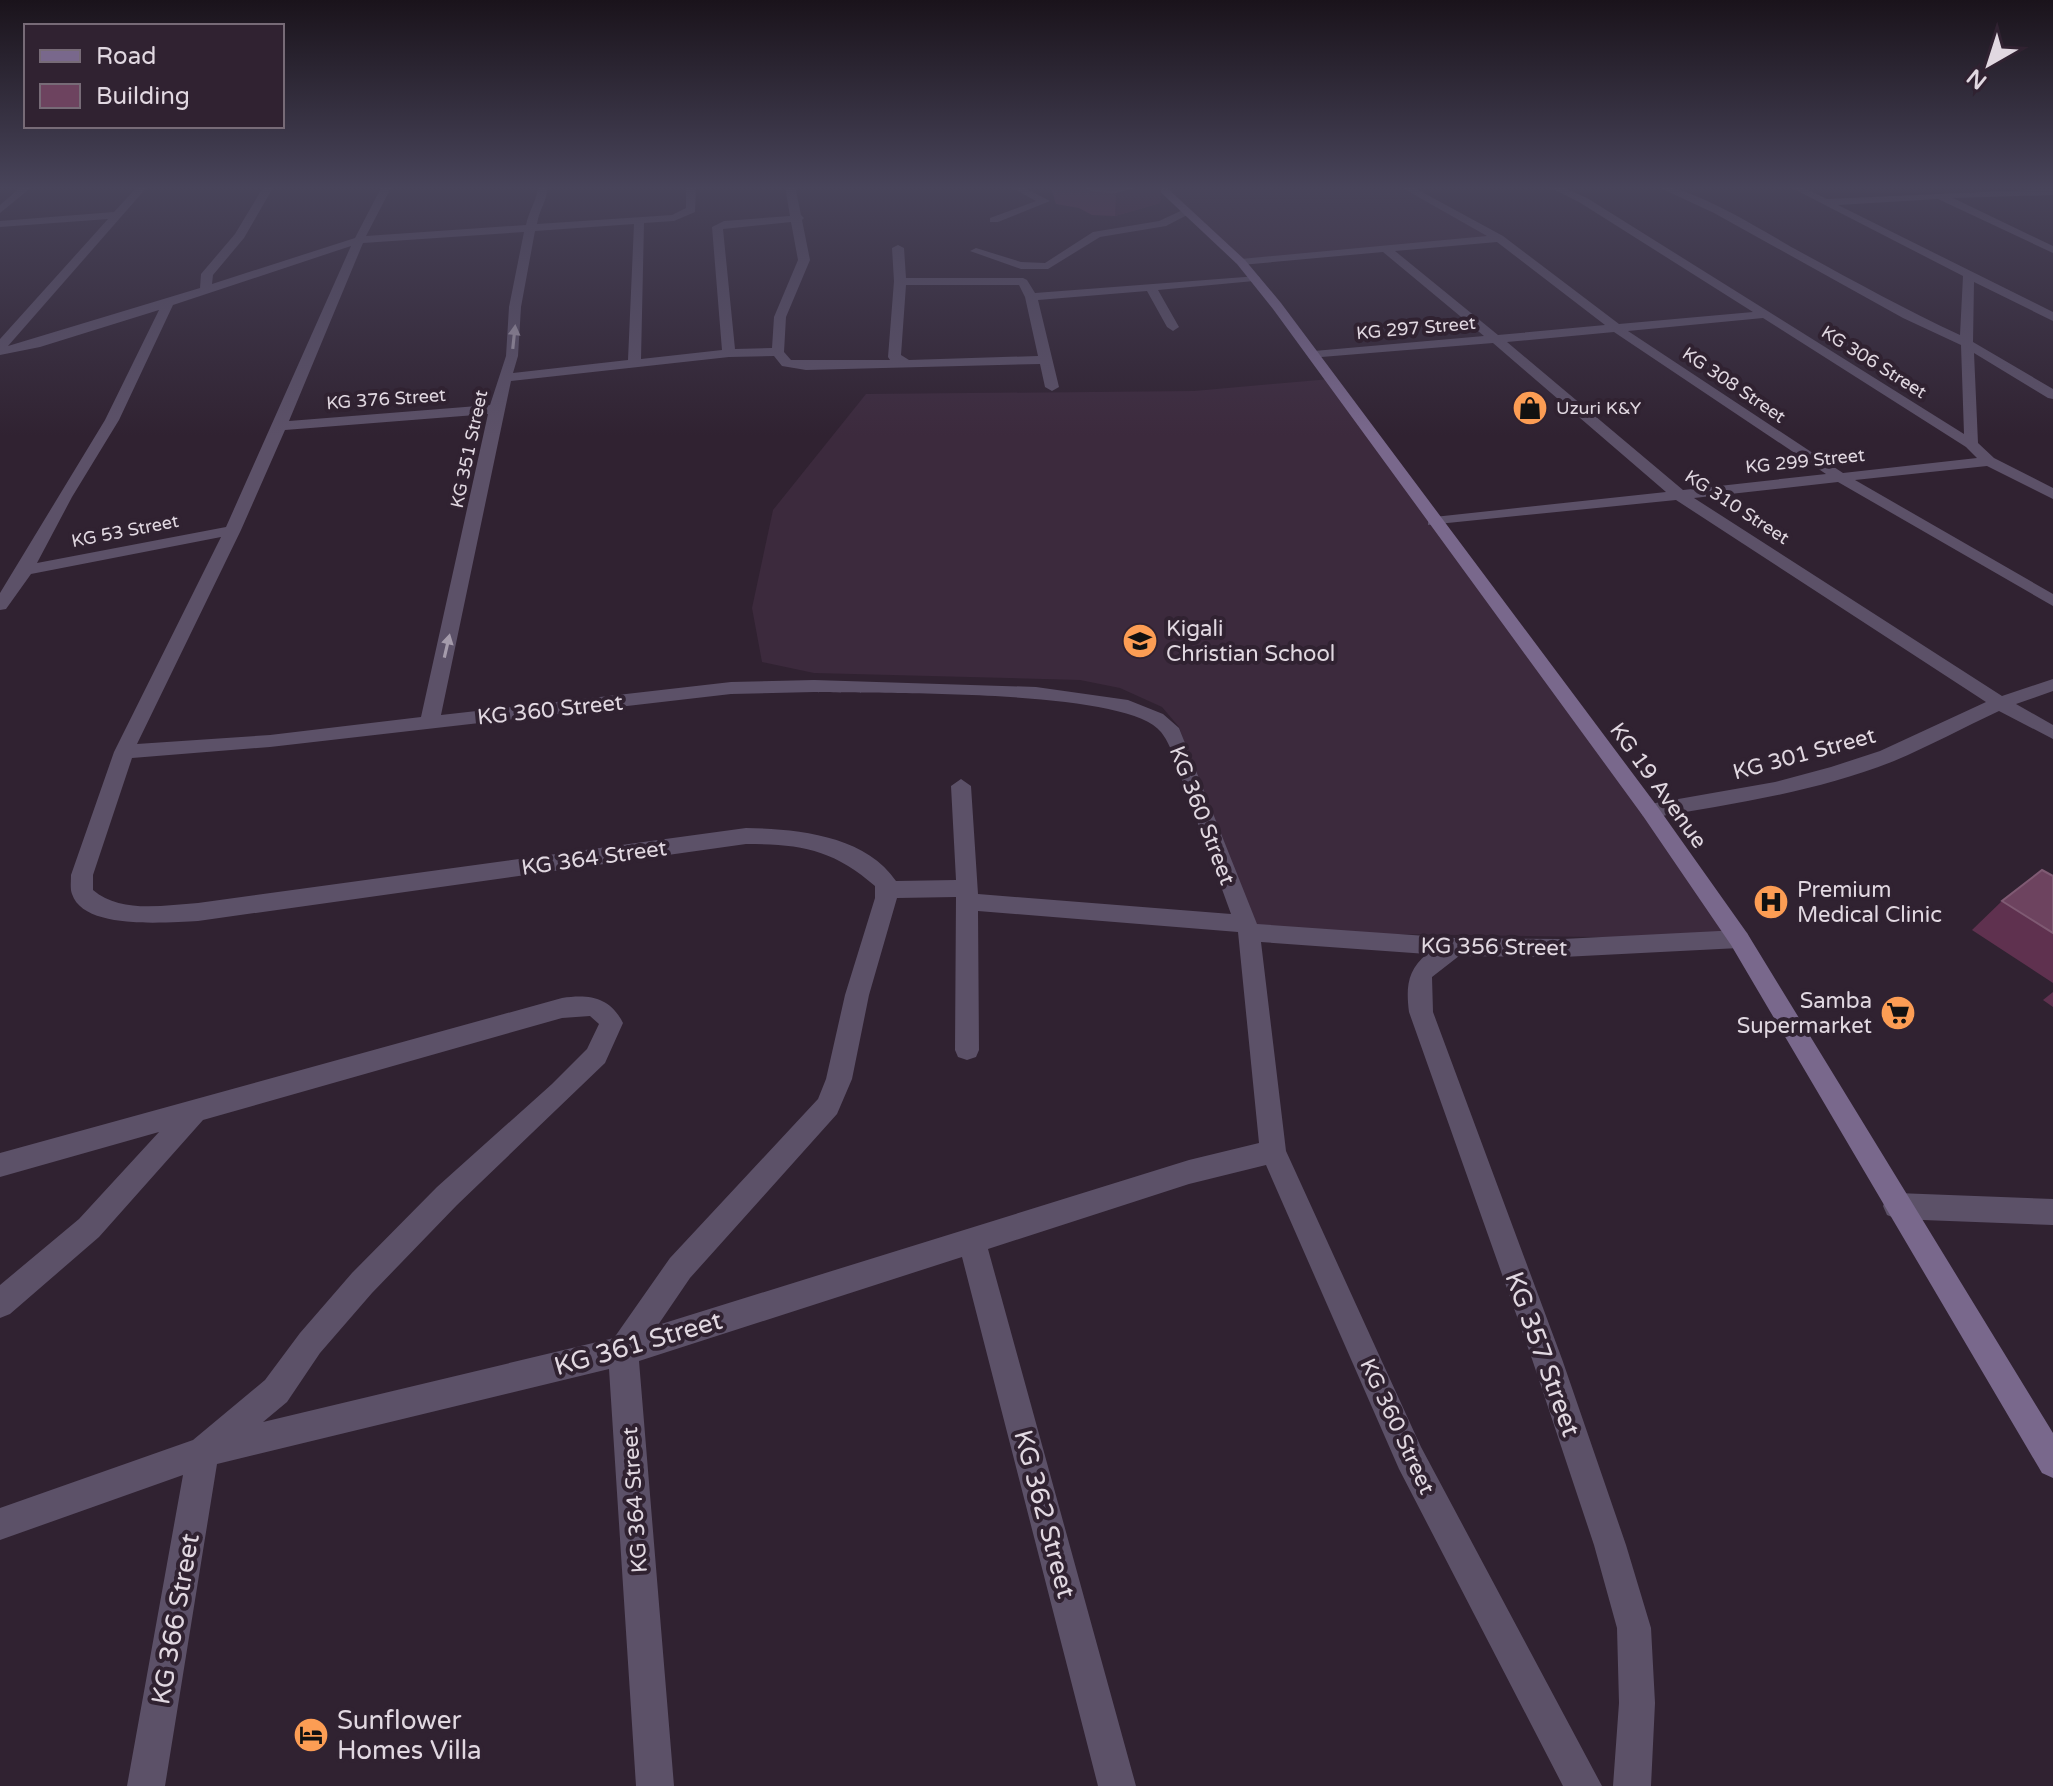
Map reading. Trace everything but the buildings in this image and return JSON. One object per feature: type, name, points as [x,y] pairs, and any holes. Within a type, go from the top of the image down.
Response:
[{"type":"main road","name":"KG 19 Avenue","points":[[1248,270],[1650,811],[1739,939],[2053,1462]]},
{"type":"street","points":[[0,349],[71,269]]},
{"type":"street","points":[[206,290],[207,274],[211,269]]},
{"type":"street","points":[[0,349],[35,344],[269,269]]},
{"type":"street","name":"KG 364 Street","points":[[346,269],[233,530],[124,752],[82,875],[82,893],[90,902],[135,914],[198,912],[746,836],[821,841],[872,870],[886,883],[886,890]]},
{"type":"street","name":"KG 351 Street","points":[[430,722],[496,409],[516,332],[515,307],[523,269]]},
{"type":"street","points":[[634,364],[637,269]]},
{"type":"street","points":[[721,269],[729,353]]},
{"type":"street","points":[[800,269],[780,317],[778,352],[787,363],[806,366],[1046,360]]},
{"type":"street","points":[[899,269],[894,357],[904,362]]},
{"type":"street","points":[[1031,297],[1151,288],[1252,269]]},
{"type":"street","name":"KG 310 Street","points":[[1411,269],[1498,339],[1679,495],[2000,703],[2053,733]]},
{"type":"street","name":"KG 308 Street","points":[[1540,269],[1616,328],[1841,477],[2053,601]]},
{"type":"street","name":"KG 306 Street","points":[[1690,269],[1971,444],[1989,461],[2053,494]]},
{"type":"street","points":[[1824,269],[1966,343],[2053,395]]},
{"type":"street","points":[[1956,269],[2053,317]]},
{"type":"street","points":[[1969,276],[1965,298],[1966,343],[1973,395],[1971,444]]},
{"type":"street","points":[[900,281],[1014,281],[1026,284],[1052,387]]},
{"type":"street","points":[[1151,288],[1173,327]]},
{"type":"street","points":[[0,605],[25,570],[64,497],[112,420],[168,303]]},
{"type":"street","name":"KG 297 Street","points":[[1314,355],[1761,315]]},
{"type":"street","points":[[505,378],[729,353],[778,352]]},
{"type":"street","name":"KG 376 Street","points":[[279,426],[496,409]]},
{"type":"street","name":"KG 299 Street","points":[[1434,522],[1989,461]]},
{"type":"street","name":"KG 53 Street","points":[[25,570],[233,530]]},
{"type":"street","name":"KG 301 Street","points":[[1650,811],[1775,789],[1836,773],[1887,756],[2000,703],[2053,685]]},
{"type":"street","name":"KG 360 Street","points":[[124,752],[270,741],[731,688],[814,686],[1036,693],[1128,706],[1156,718],[1169,728],[1184,760],[1248,928],[1273,1151],[1410,1458],[1583,1786]]},
{"type":"street","points":[[961,786],[967,895],[967,1050]]},
{"type":"street","points":[[623,1351],[680,1268],[828,1106],[839,1079],[886,890]]},
{"type":"street","name":"KG 356 Street","points":[[886,890],[967,895],[1248,928],[1455,947],[1563,948],[1739,939]]},
{"type":"street","name":"KG 357 Street","points":[[1455,947],[1421,974],[1416,986],[1421,1012],[1547,1359],[1610,1545],[1634,1628],[1637,1703],[1632,1786]]},
{"type":"street","points":[[0,1165],[562,1008],[595,1006],[607,1014],[611,1023],[596,1056],[447,1196],[362,1283],[310,1343],[276,1391],[203,1452]]},
{"type":"street","points":[[0,1304],[89,1228],[194,1112]]},
{"type":"street","name":"KG 361 Street","points":[[0,1524],[203,1452],[623,1351],[1189,1172],[1273,1151]]},
{"type":"street","points":[[1897,1206],[2053,1212]]},
{"type":"street","name":"KG 362 Street","points":[[972,1242],[1117,1786]]},
{"type":"street","name":"KG 364 Street","points":[[623,1351],[655,1786]]},
{"type":"street","name":"KG 366 Street","points":[[146,1786],[203,1452]]},
{"type":"shaded area","name":"Kigali Christian School","points":[[1330,379],[1739,939],[1249,932],[1179,727],[1162,707],[1120,688],[1080,680],[814,673],[762,662],[752,608],[773,510],[866,394],[1194,391]]},
{"type":"place","name":"Uzuri K&Y","points":[[1530,408]]},
{"type":"place","name":"Kigali Christian School","points":[[1140,641]]},
{"type":"place","name":"Premium Medical Clinic","points":[[1771,902]]},
{"type":"place","name":"Samba Supermarket","points":[[1898,1013]]},
{"type":"place","name":"Sunflower Homes Villa","points":[[311,1735]]}]
